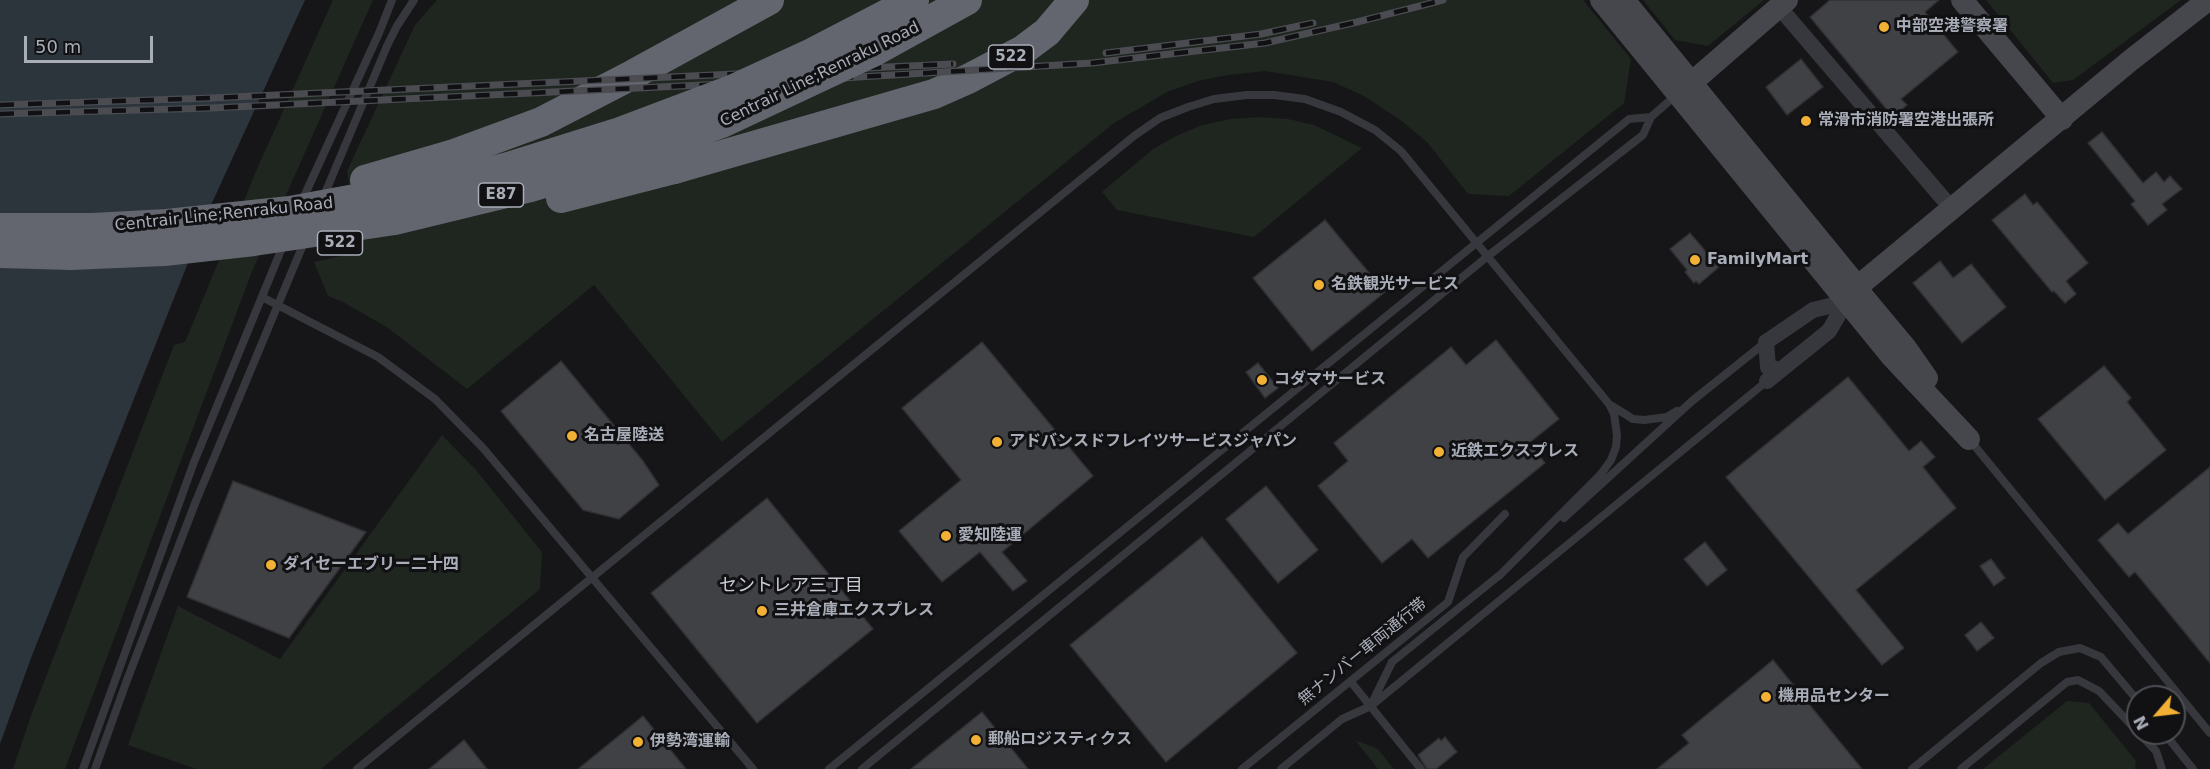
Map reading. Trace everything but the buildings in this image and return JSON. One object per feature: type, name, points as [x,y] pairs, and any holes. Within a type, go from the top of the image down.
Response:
[{"type":"highway","points":[[93,228],[180,210],[257,200],[351,183],[500,139],[550,118],[769,0]]},
{"type":"highway","name":"Centrair Line;Renraku Road","points":[[0,228],[93,228],[167,224],[290,211],[412,189],[508,167],[620,132],[734,89],[827,46],[914,0]]},
{"type":"highway","name":"Centrair Line;Renraku Road","points":[[0,253],[71,255],[164,251],[254,241],[395,220],[531,187],[624,159],[722,123],[872,53],[967,0]]},
{"type":"highway","name":"522","points":[[0,260],[31,265],[70,267],[247,258],[419,230],[495,214],[674,169],[934,94],[1023,50],[1047,32],[1074,0]]},
{"type":"street","points":[[1601,0],[1685,88],[1853,281],[1851,295]]},
{"type":"street","points":[[1624,0],[1685,88]]},
{"type":"street","points":[[1962,0],[2061,119]]},
{"type":"street","points":[[1767,381],[1829,331],[1851,295],[2132,60],[2208,0]]},
{"type":"street","points":[[1685,88],[1783,4],[1952,209]]},
{"type":"street","points":[[1780,370],[1768,367],[1766,342],[1813,310],[1851,295]]},
{"type":"street","points":[[1851,295],[1906,348],[1969,439]]},
{"type":"lane","points":[[295,218],[392,0]]},
{"type":"lane","points":[[95,769],[196,501],[387,46],[396,26],[414,0]]},
{"type":"lane","points":[[862,769],[1488,256],[1643,135],[1651,117],[1685,88]]},
{"type":"lane","points":[[357,769],[1108,156],[1160,118],[1214,99],[1274,94],[1305,99],[1341,112],[1375,130],[1401,151],[1609,404],[1614,414],[1617,435],[1616,447],[1611,460],[1601,474],[1499,576]]},
{"type":"lane","points":[[830,769],[1629,119],[1651,117]]},
{"type":"lane","points":[[83,769],[194,462],[290,228]]},
{"type":"lane","points":[[262,297],[378,357],[435,399],[483,448],[753,769]]},
{"type":"lane","points":[[1371,706],[1392,662],[1499,576],[1692,401],[1766,342]]},
{"type":"lane","points":[[1281,769],[1342,719],[1371,706],[1767,381]]},
{"type":"lane","points":[[1609,404],[1633,419],[1644,420],[1667,417],[1692,401]]},
{"type":"lane","points":[[1969,439],[2210,733]]},
{"type":"lane","name":"無ナンバー車両通行帯","points":[[1242,769],[1448,602],[1463,557],[1505,514]]},
{"type":"lane","points":[[1912,769],[2041,663],[2060,652],[2080,648],[2101,657],[2126,687]]},
{"type":"lane","points":[[1961,769],[2067,682],[2078,680],[2098,691],[2126,720]]},
{"type":"lane","points":[[1352,682],[1421,769]]},
{"type":"lane","points":[[2150,745],[2156,751],[2162,769]]},
{"type":"lane","points":[[2174,745],[2193,769]]},
{"type":"shaded area","points":[[0,0],[305,0],[211,205],[31,658],[0,744]]},
{"type":"shaded area","points":[[333,0],[373,0],[253,269],[65,769],[13,769],[32,713],[174,345],[185,342],[257,169]]},
{"type":"shaded area","points":[[437,0],[1583,0],[1631,59],[1624,103],[1509,196],[1468,194],[1427,142],[1399,119],[1364,96],[1333,82],[1265,71],[1198,81],[1167,92],[1114,123],[722,442],[594,285],[467,389],[388,328],[328,296],[314,262],[360,252],[347,171],[415,25]]},
{"type":"shaded area","points":[[1643,0],[1764,0],[1708,46],[1675,40]]},
{"type":"shaded area","points":[[1986,0],[2181,0],[2073,80],[2053,83]]},
{"type":"shaded area","points":[[1259,117],[1288,119],[1314,125],[1362,148],[1254,237],[1117,210],[1102,192],[1153,149],[1176,136],[1202,125],[1231,119]]},
{"type":"shaded area","points":[[442,435],[476,470],[542,552],[540,589],[321,769],[196,769],[128,745],[178,606],[280,659]]},
{"type":"shaded area","points":[[2067,701],[2089,703],[2136,761],[2135,769],[1983,769]]},
{"type":"shaded area","points":[[1355,740],[1378,749],[1394,769],[1378,769]]},
{"type":"railway","points":[[0,114],[211,108],[809,80],[1092,63],[1265,43],[1443,0]]},
{"type":"railway","points":[[1106,53],[1261,34],[1313,23]]},
{"type":"railway","points":[[0,105],[211,98],[953,64]]},
{"type":"place","name":"中部空港警察署","points":[[1884,27]]},
{"type":"place","name":"常滑市消防署空港出張所","points":[[1806,121]]},
{"type":"place","name":"FamilyMart","points":[[1695,260]]},
{"type":"place","name":"名鉄観光サービス","points":[[1319,285]]},
{"type":"place","name":"コダマサービス","points":[[1262,380]]},
{"type":"place","name":"名古屋陸送","points":[[572,436]]},
{"type":"place","name":"アドバンスドフレイツサービスジャパン","points":[[997,442]]},
{"type":"place","name":"近鉄エクスプレス","points":[[1439,452]]},
{"type":"place","name":"愛知陸運","points":[[946,536]]},
{"type":"place","name":"ダイセーエブリー二十四","points":[[271,565]]},
{"type":"place","name":"三井倉庫エクスプレス","points":[[762,611]]},
{"type":"place","name":"機用品センター","points":[[1766,697]]},
{"type":"place","name":"郵船ロジスティクス","points":[[976,740]]},
{"type":"place","name":"伊勢湾運輸","points":[[638,742]]},
{"type":"district","name":"セントレア三丁目","points":[[791,586]]}]
